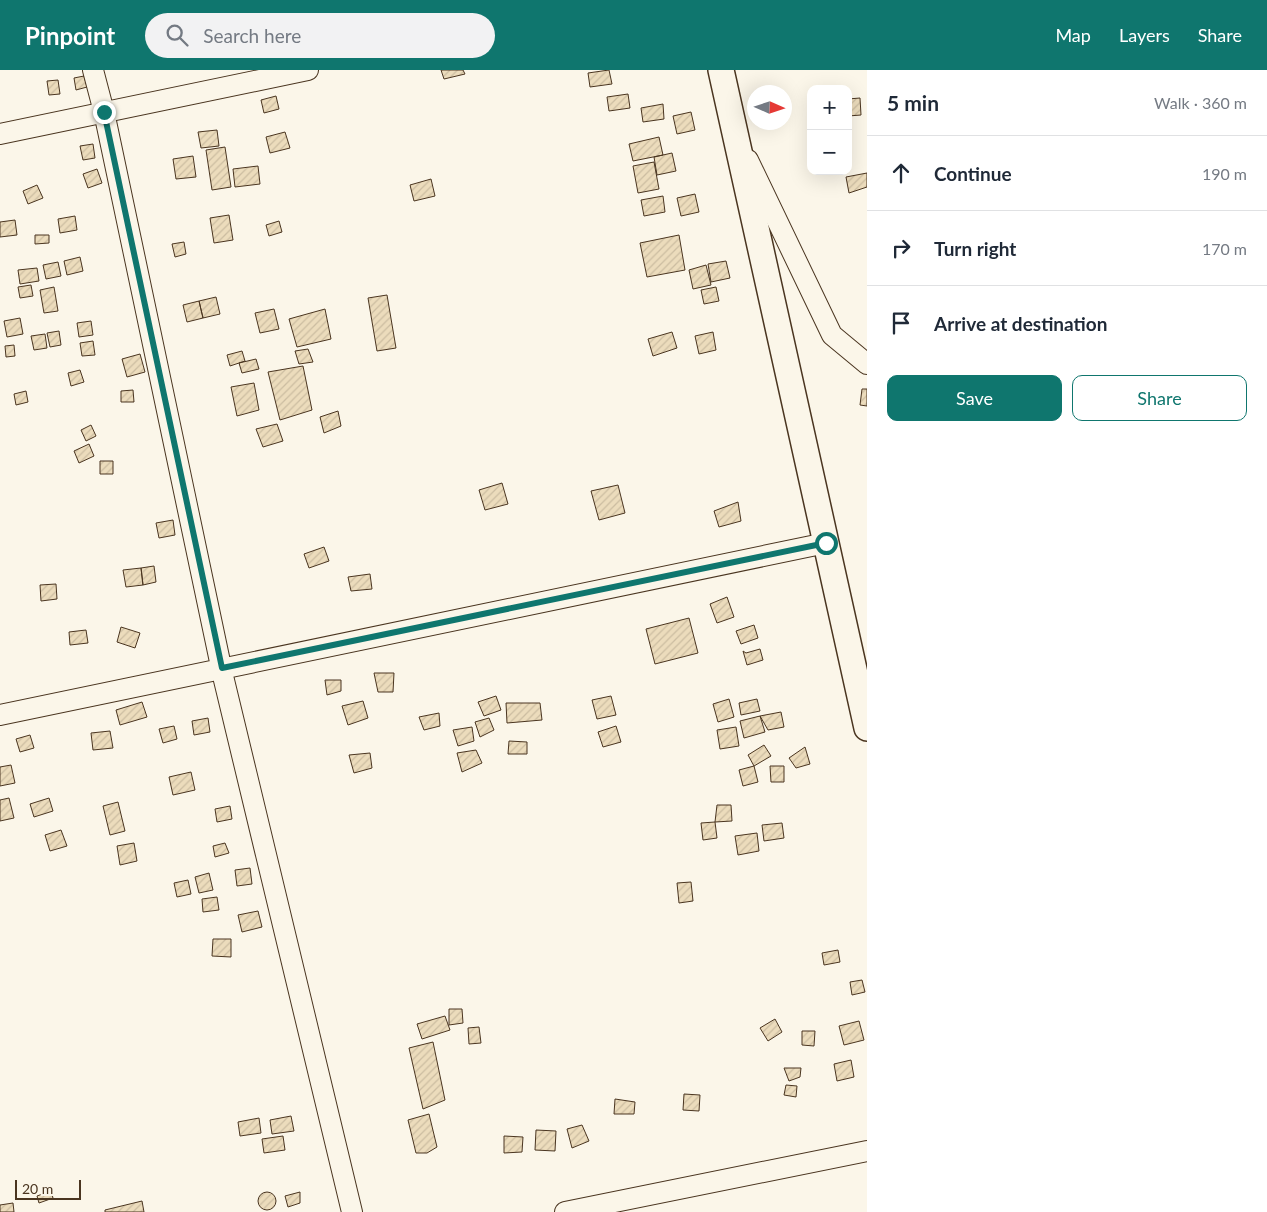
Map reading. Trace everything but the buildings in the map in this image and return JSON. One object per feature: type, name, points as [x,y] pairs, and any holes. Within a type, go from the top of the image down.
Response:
[{"type":"street","points":[[93,70],[104,112],[222,668],[352,1212]]},
{"type":"street","points":[[0,134],[308,70]]},
{"type":"street","points":[[721,70],[867,728]]},
{"type":"street","points":[[735,134],[832,335],[867,364]]},
{"type":"street","points":[[0,714],[826,543]]},
{"type":"street","points":[[564,1212],[867,1151]]},
{"type":"route","points":[[104,112],[222,668],[826,543]]}]
